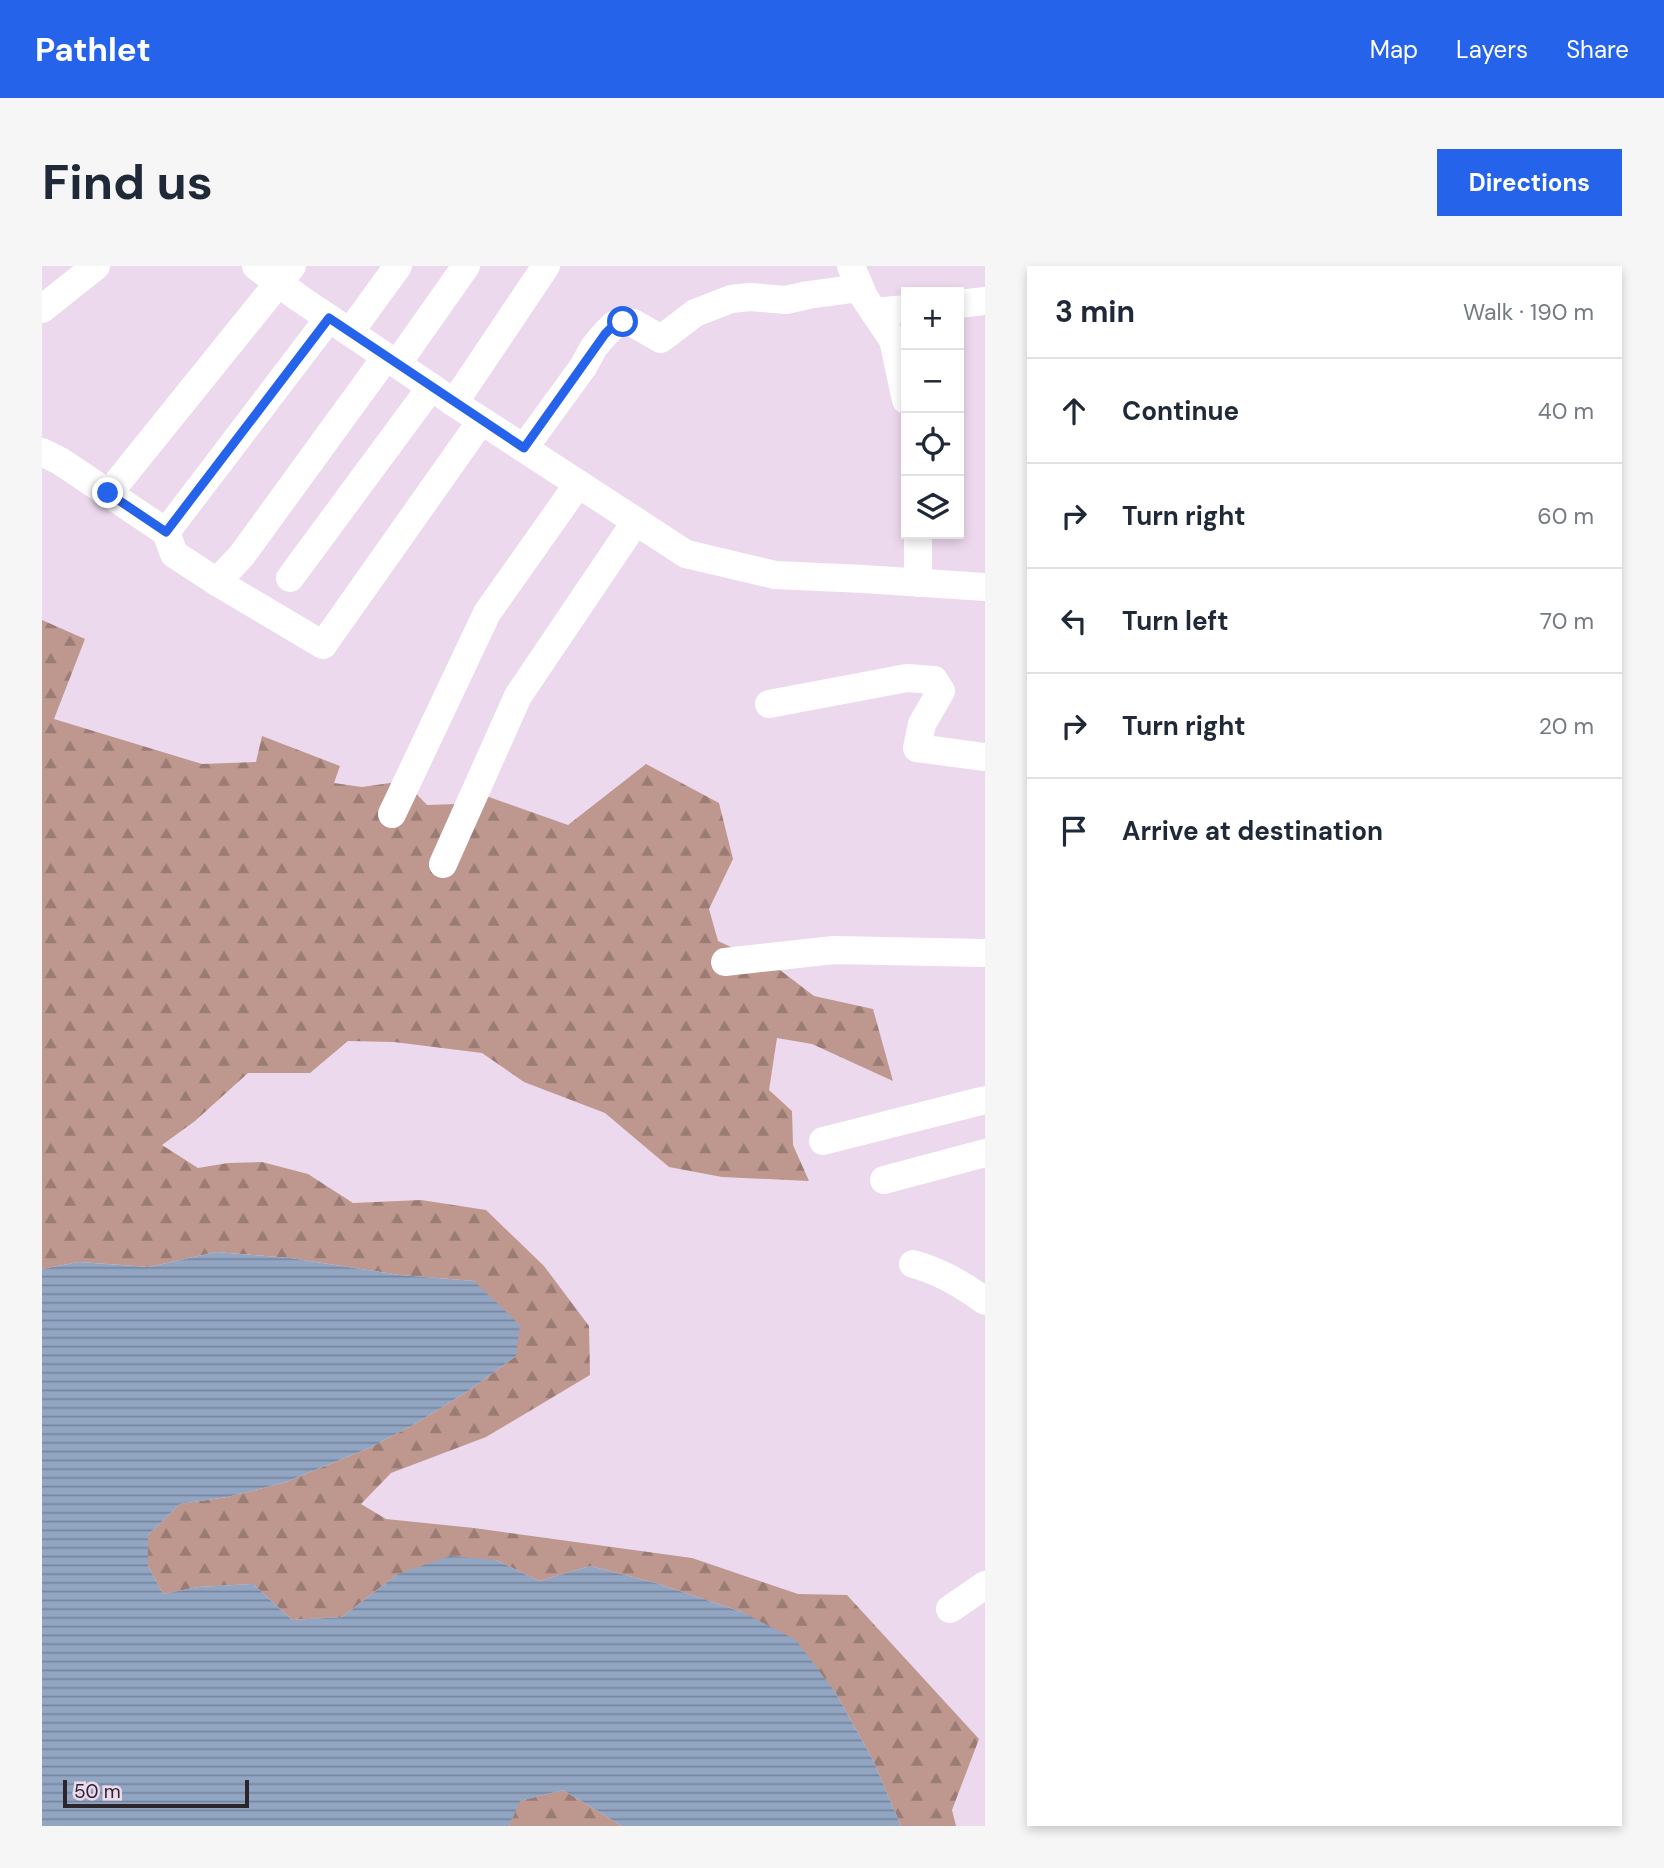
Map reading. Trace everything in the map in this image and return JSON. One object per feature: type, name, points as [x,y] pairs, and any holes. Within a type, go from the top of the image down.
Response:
[{"type":"street","points":[[42,309],[96,266]]},
{"type":"street","points":[[256,266],[285,274],[340,325],[481,421],[686,554],[775,575],[985,587]]},
{"type":"street","points":[[166,532],[340,325],[398,266]]},
{"type":"street","points":[[217,582],[242,555],[466,266]]},
{"type":"street","points":[[454,403],[545,266]]},
{"type":"street","points":[[108,493],[285,274]]},
{"type":"street","points":[[524,448],[583,367],[594,347],[614,325],[634,323],[661,339],[695,313],[731,299],[750,297],[786,300],[808,295],[856,277],[893,341],[901,377]]},
{"type":"street","points":[[964,303],[985,301]]},
{"type":"street","points":[[874,312],[901,309]]},
{"type":"street","points":[[290,578],[431,387]]},
{"type":"street","points":[[42,452],[60,461],[166,532],[174,554],[323,645],[481,421]]},
{"type":"street","points":[[392,814],[487,613],[578,484]]},
{"type":"street","points":[[443,864],[518,696],[636,521]]},
{"type":"street","points":[[918,539],[918,583]]},
{"type":"street","points":[[769,704],[907,678],[934,680],[941,691],[922,724],[917,748],[985,757]]},
{"type":"street","points":[[725,962],[834,950],[985,953]]},
{"type":"street","points":[[823,1141],[985,1100]]},
{"type":"street","points":[[884,1180],[985,1153]]},
{"type":"street","points":[[913,1264],[963,1285],[985,1301]]},
{"type":"street","points":[[950,1609],[984,1587]]},
{"type":"green space","points":[[42,620],[85,639],[54,719],[202,764],[256,762],[262,736],[340,766],[334,783],[362,787],[404,781],[427,805],[456,804],[486,796],[568,825],[646,764],[719,803],[733,859],[709,909],[718,941],[780,970],[814,996],[873,1009],[893,1081],[812,1044],[777,1038],[769,1090],[792,1111],[793,1145],[809,1181],[722,1177],[669,1167],[605,1113],[524,1082],[482,1053],[394,1042],[348,1041],[310,1073],[248,1073],[195,1121],[162,1145],[198,1168],[228,1163],[262,1162],[308,1174],[353,1203],[421,1200],[486,1210],[544,1266],[589,1326],[590,1375],[486,1437],[391,1473],[361,1504],[386,1519],[474,1528],[692,1558],[798,1594],[847,1595],[979,1739],[952,1810],[956,1826],[901,1826],[873,1760],[835,1692],[742,1612],[656,1583],[590,1566],[539,1581],[496,1560],[398,1574],[342,1617],[292,1620],[253,1584],[198,1587],[163,1594],[148,1566],[148,1535],[180,1504],[227,1497],[286,1482],[369,1448],[468,1391],[516,1356],[474,1281],[400,1275],[290,1258],[216,1252],[149,1267],[79,1262],[42,1269]]},
{"type":"green space","points":[[563,1790],[622,1826],[509,1826],[519,1801]]},
{"type":"water","points":[[216,1252],[290,1258],[400,1275],[474,1281],[520,1325],[516,1356],[468,1391],[369,1448],[286,1482],[227,1497],[180,1504],[148,1535],[148,1566],[163,1594],[198,1587],[253,1584],[292,1620],[342,1617],[398,1574],[450,1556],[496,1560],[539,1581],[590,1566],[656,1583],[742,1612],[796,1640],[835,1692],[873,1760],[901,1826],[622,1826],[563,1790],[520,1801],[509,1826],[42,1826],[42,1269],[79,1262],[149,1267]]},
{"type":"route","points":[[108,493],[166,532],[329,318],[524,448],[583,367],[594,347],[614,325],[623,322]]}]
